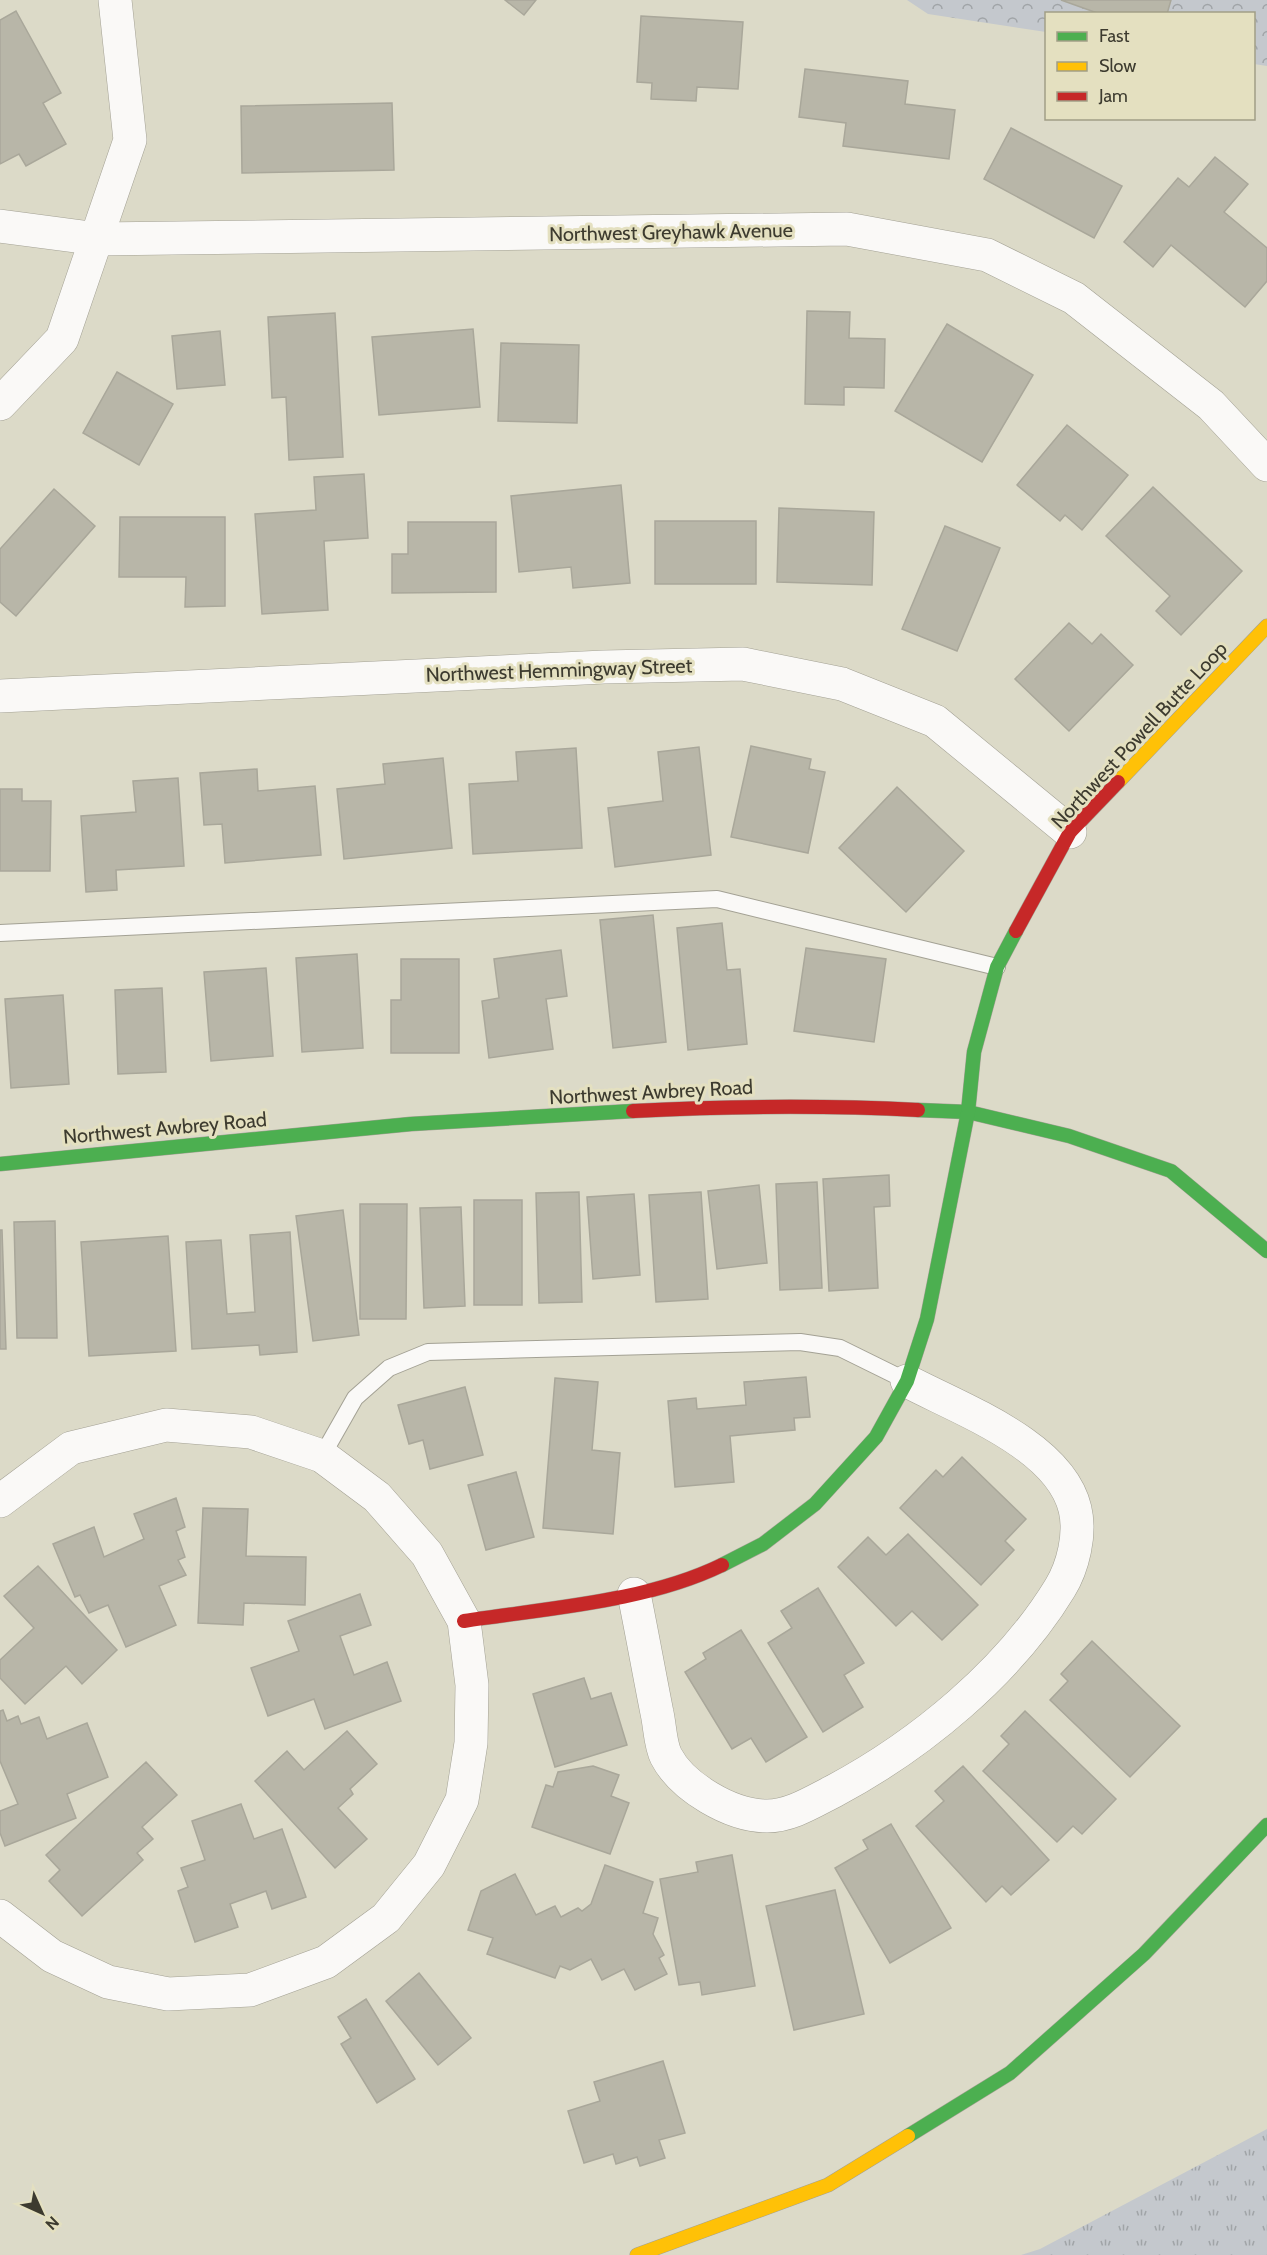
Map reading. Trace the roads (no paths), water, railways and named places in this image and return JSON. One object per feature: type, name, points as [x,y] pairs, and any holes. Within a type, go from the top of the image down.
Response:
[{"type":"street","points":[[0,405],[62,339],[130,140],[115,0]]},
{"type":"street","name":"Northwest Greyhawk Avenue","points":[[0,226],[98,239],[847,229],[987,255],[1074,298],[1211,405],[1267,465]]},
{"type":"street","name":"Northwest Powell Butte Loop","points":[[464,1621],[634,1594],[711,1570],[763,1544],[815,1504],[876,1437],[907,1381],[927,1319],[968,1112],[974,1052],[997,967],[1070,832],[1267,626]]},
{"type":"street","name":"Northwest Hemmingway Street","points":[[0,696],[604,667],[743,664],[842,684],[935,721],[1070,832]]},
{"type":"street","name":"Northwest Awbrey Road","points":[[0,1164],[411,1124],[726,1106],[849,1106],[968,1112],[1070,1136],[1171,1171],[1267,1251]]},
{"type":"street","points":[[634,1594],[666,1755],[693,1787],[731,1809],[767,1816],[801,1808],[854,1780],[917,1740],[975,1690],[1019,1643],[1061,1587],[1077,1545],[1076,1509],[1061,1476],[1030,1445],[907,1381]]},
{"type":"street","points":[[0,1501],[71,1448],[166,1425],[251,1431],[322,1456],[377,1497],[427,1554],[464,1621],[472,1685],[471,1743],[462,1800],[429,1865],[386,1918],[326,1962],[250,1990],[168,1994],[108,1982],[52,1956],[0,1916]]},
{"type":"street","points":[[637,2255],[828,2185],[1010,2073],[1144,1954],[1267,1825]]},
{"type":"lane","points":[[0,933],[717,898],[997,967]]},
{"type":"lane","points":[[322,1456],[355,1398],[389,1368],[428,1352],[800,1342],[840,1348],[907,1381]]}]
